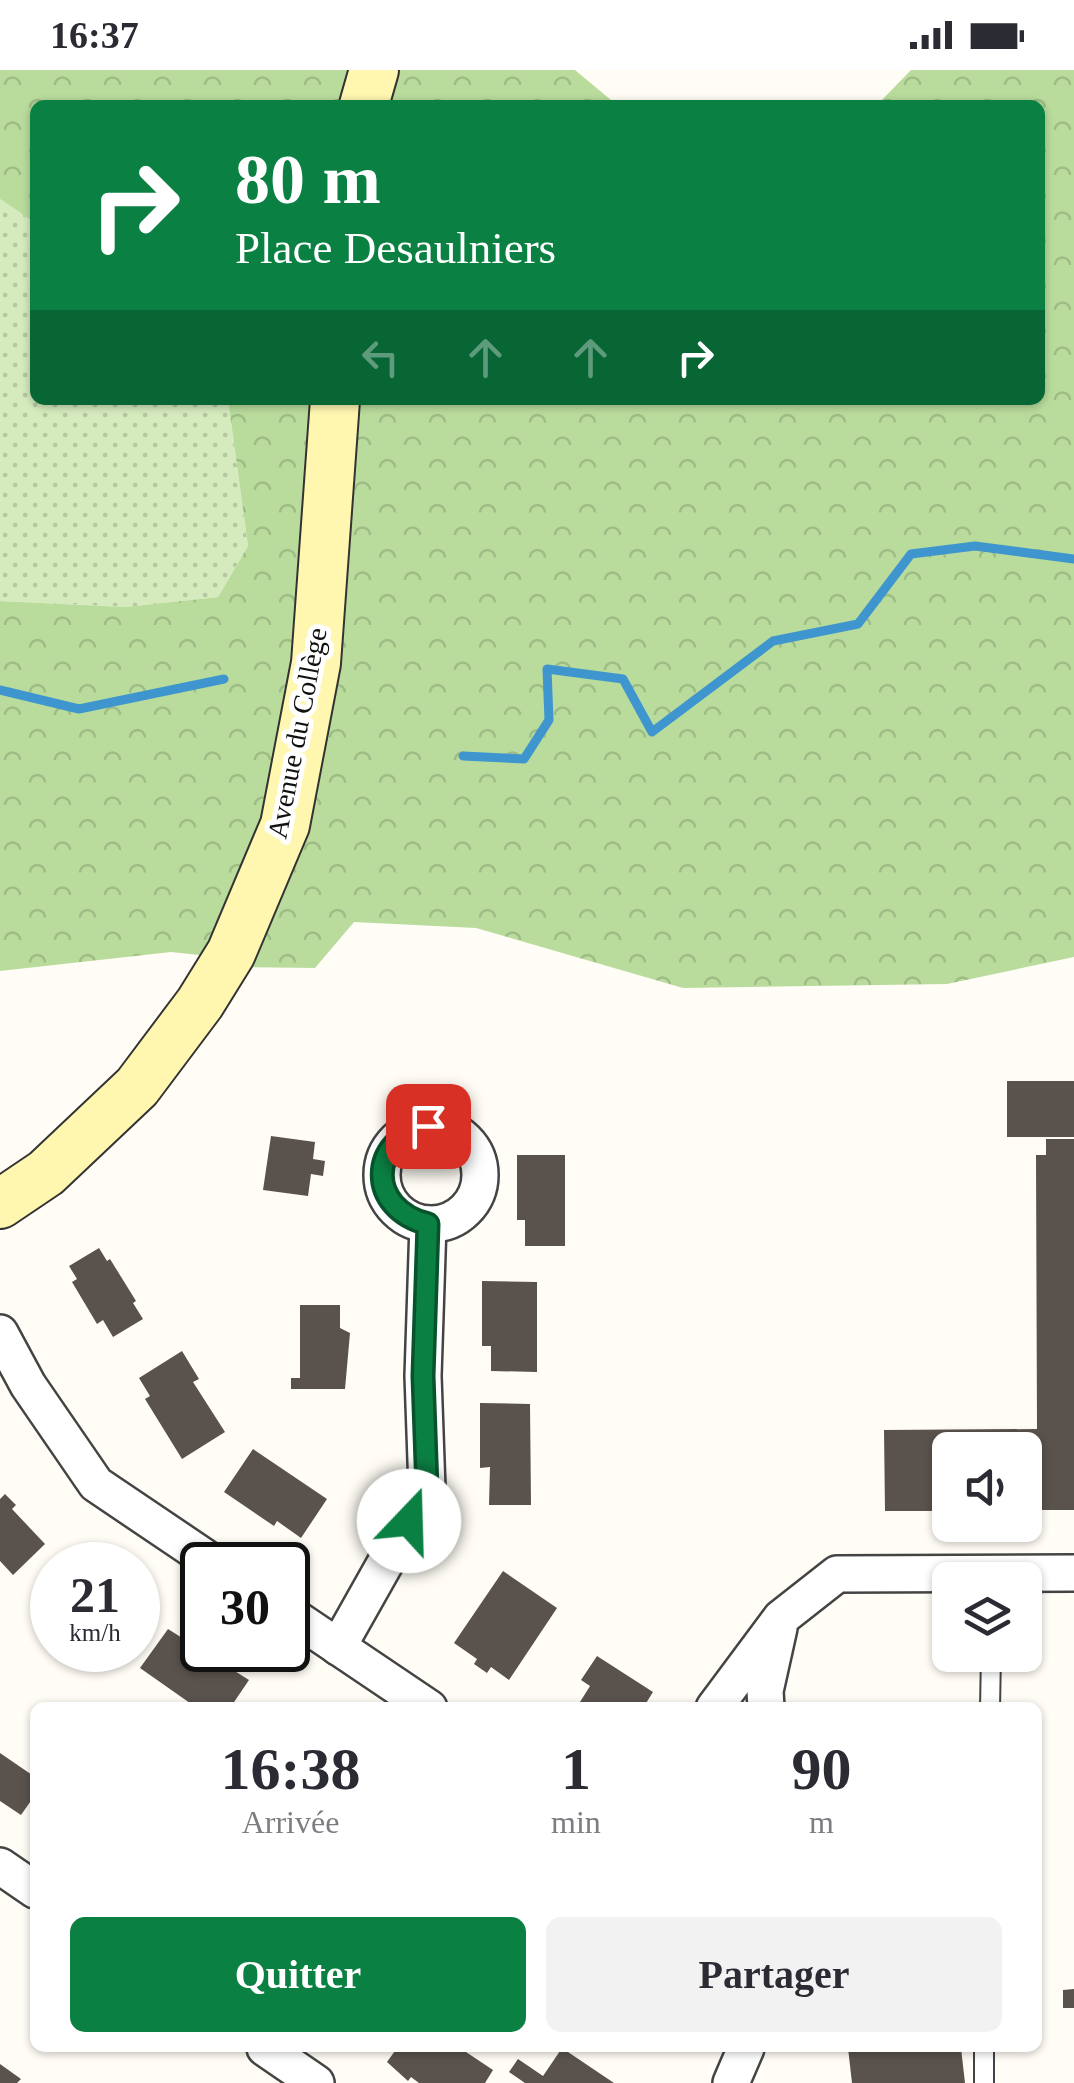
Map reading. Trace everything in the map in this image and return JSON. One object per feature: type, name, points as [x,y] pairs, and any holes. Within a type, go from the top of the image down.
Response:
[{"type":"street","points":[[365,100],[374,70]]},
{"type":"street","name":"Avenue du Collège","points":[[0,1204],[46,1174],[137,1087],[200,1003],[231,953],[285,825],[316,662],[335,405]]},
{"type":"street","points":[[338,1647],[427,1490],[423,1376],[428,1224]]},
{"type":"street","points":[[0,1333],[28,1385],[96,1484],[182,1542]]},
{"type":"street","points":[[1042,1574],[1074,1573]]},
{"type":"street","points":[[718,1702],[781,1618],[837,1574],[932,1575]]},
{"type":"street","points":[[766,1702],[781,1618]]},
{"type":"street","points":[[310,1628],[420,1702]]},
{"type":"street","points":[[0,1866],[30,1887]]},
{"type":"street","points":[[271,2052],[316,2083]]},
{"type":"street","points":[[732,2083],[744,2052]]},
{"type":"lane","points":[[990,1702],[991,1672]]},
{"type":"lane","points":[[984,2052],[984,2083]]},
{"type":"green space","points":[[0,70],[575,70],[611,100],[30,100],[30,220],[0,199]]},
{"type":"green space","points":[[911,70],[1074,70],[1074,957],[947,984],[683,988],[476,928],[354,922],[315,968],[223,967],[199,955],[171,952],[0,971],[0,601],[125,607],[218,597],[248,546],[229,405],[1045,405],[1045,100],[882,100]]},
{"type":"green space","points":[[0,199],[30,220],[30,405],[229,405],[248,546],[218,597],[125,607],[0,601]]},
{"type":"building","points":[[1007,1081],[1074,1081],[1074,1137],[1007,1137]]},
{"type":"building","points":[[271,1136],[315,1142],[313,1159],[325,1161],[323,1176],[311,1174],[308,1196],[263,1190]]},
{"type":"building","points":[[1046,1139],[1074,1139],[1074,1510],[1042,1510],[1042,1432],[932,1432],[932,1511],[885,1511],[884,1430],[1037,1429],[1036,1155],[1046,1155]]},
{"type":"building","points":[[517,1155],[565,1155],[565,1246],[525,1246],[525,1220],[517,1220]]},
{"type":"building","points":[[99,1248],[107,1261],[110,1259],[143,1319],[113,1337],[103,1320],[97,1324],[72,1282],[77,1279],[69,1266]]},
{"type":"building","points":[[482,1281],[537,1282],[537,1372],[491,1371],[491,1346],[482,1346]]},
{"type":"building","points":[[300,1305],[340,1305],[340,1328],[350,1333],[345,1389],[291,1389],[291,1378],[300,1378]]},
{"type":"building","points":[[182,1351],[199,1379],[193,1382],[225,1432],[182,1459],[145,1399],[150,1396],[139,1378]]},
{"type":"building","points":[[480,1403],[530,1404],[531,1505],[489,1505],[490,1467],[480,1468]]},
{"type":"building","points":[[253,1449],[327,1499],[301,1538],[277,1521],[274,1526],[224,1492]]},
{"type":"building","points":[[5,1494],[16,1505],[12,1509],[43,1542],[30,1542],[30,1559],[13,1575],[0,1561],[0,1499]]},
{"type":"building","points":[[503,1571],[557,1608],[509,1680],[491,1667],[487,1673],[474,1664],[477,1659],[454,1643]]},
{"type":"building","points":[[168,1629],[180,1637],[180,1672],[236,1672],[249,1680],[234,1702],[188,1702],[146,1672],[160,1672],[160,1640]]},
{"type":"building","points":[[597,1656],[653,1692],[647,1702],[580,1702],[590,1686],[581,1680]]},
{"type":"building","points":[[0,1753],[30,1774],[30,1802],[21,1815],[0,1801]]},
{"type":"building","points":[[1074,1989],[1074,2008],[1063,2008],[1063,1990]]},
{"type":"building","points":[[394,2052],[466,2052],[493,2070],[485,2083],[419,2083],[411,2077],[408,2081],[387,2062]]},
{"type":"building","points":[[559,2052],[568,2052],[614,2083],[525,2083],[509,2072],[518,2059],[543,2076]]},
{"type":"building","points":[[848,2052],[961,2052],[965,2083],[852,2083]]},
{"type":"building","points":[[0,2064],[21,2079],[17,2083],[0,2083]]},
{"type":"waterway","points":[[463,756],[524,759],[549,720],[547,669],[623,679],[652,732],[773,641],[858,624],[911,554],[975,546],[1074,559]]},
{"type":"waterway","points":[[0,690],[79,709],[224,679]]},
{"type":"route","points":[[409,1521],[427,1490],[423,1376],[428,1224],[398,1211],[382,1183],[382,1166],[398,1138],[428,1126]]}]
